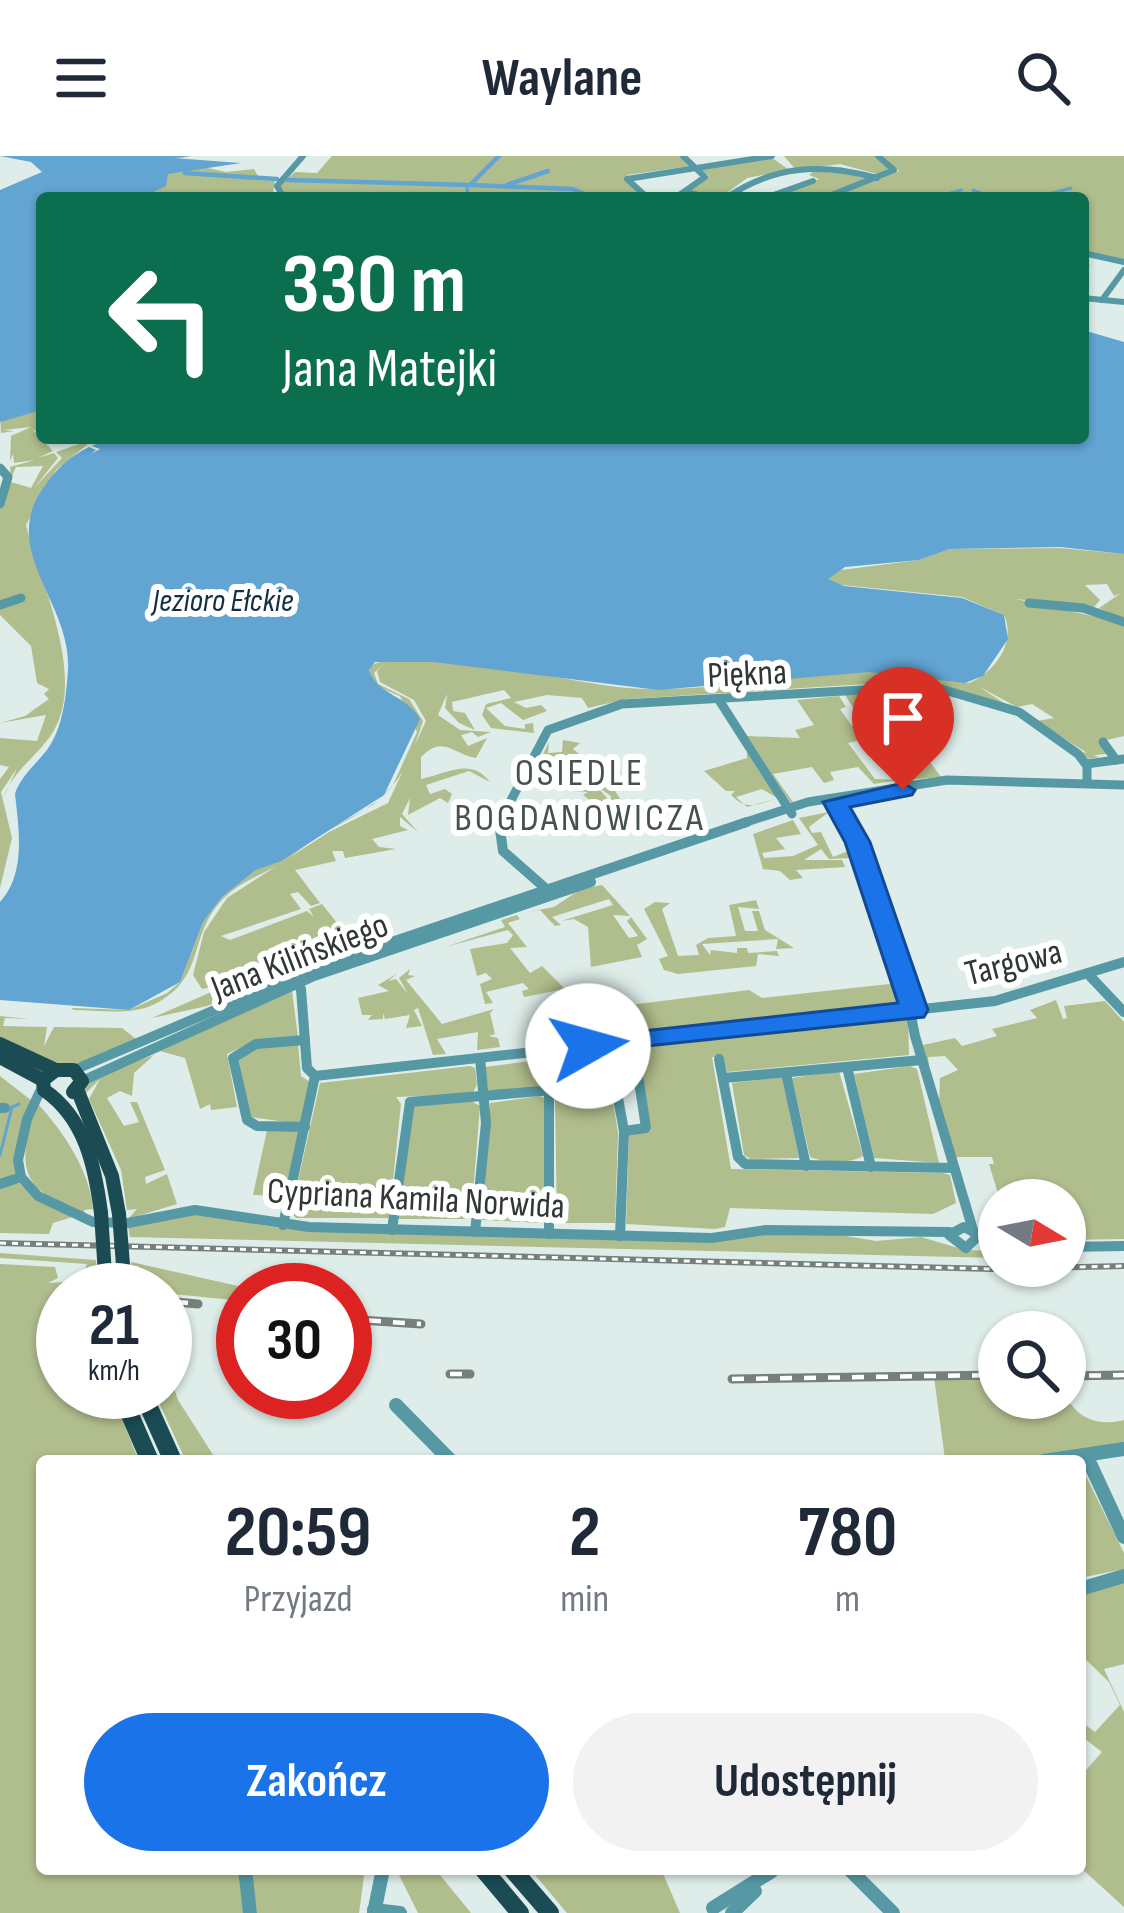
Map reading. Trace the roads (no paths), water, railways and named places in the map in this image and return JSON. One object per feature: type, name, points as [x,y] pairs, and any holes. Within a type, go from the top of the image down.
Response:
[{"type":"main road","points":[[0,1044],[50,1085],[92,1161],[120,1263]]},
{"type":"main road","points":[[0,1058],[50,1085],[78,1080]]},
{"type":"main road","points":[[50,1085],[78,1080]]},
{"type":"main road","points":[[78,1080],[112,1176],[107,1263]]},
{"type":"main road","points":[[132,1419],[147,1455]]},
{"type":"main road","points":[[154,1419],[170,1455]]},
{"type":"main road","points":[[488,1875],[520,1913]]},
{"type":"main road","points":[[517,1875],[550,1913]]},
{"type":"street","points":[[280,192],[277,186],[303,156]]},
{"type":"street","points":[[682,156],[706,177],[685,192]]},
{"type":"street","points":[[643,192],[630,177],[775,156],[796,170]]},
{"type":"street","points":[[840,192],[895,170],[878,156]]},
{"type":"street","points":[[734,192],[754,177],[832,165],[877,178]]},
{"type":"street","points":[[782,192],[813,181]]},
{"type":"street","points":[[1089,255],[1124,266],[1102,300]]},
{"type":"street","points":[[1089,299],[1124,302]]},
{"type":"street","points":[[0,503],[8,481],[2,468]]},
{"type":"street","points":[[0,605],[21,598]]},
{"type":"street","points":[[1029,603],[1083,608],[1124,622]]},
{"type":"street","name":"Piękna","points":[[541,891],[500,847],[496,829],[548,730],[618,704],[908,686],[944,688],[1012,708],[1067,744],[1086,764]]},
{"type":"street","points":[[719,700],[790,811]]},
{"type":"street","points":[[1103,742],[1120,760]]},
{"type":"street","points":[[1088,783],[1086,764],[1120,760]]},
{"type":"street","name":"Jana Kilińskiego","points":[[790,811],[935,787],[1026,783],[1124,787]]},
{"type":"street","name":"Jana Kilińskiego","points":[[78,1080],[294,980],[541,891],[790,811],[904,784],[1124,787]]},
{"type":"street","points":[[835,802],[858,842],[914,1010],[922,1060],[959,1187],[964,1235]]},
{"type":"street","name":"Targowa","points":[[315,1076],[1004,1000],[1124,962]]},
{"type":"street","points":[[1088,974],[1124,1012]]},
{"type":"street","points":[[283,1225],[315,1076],[307,1068],[294,980]]},
{"type":"street","points":[[304,1040],[256,1044],[233,1058],[249,1122],[304,1127]]},
{"type":"street","points":[[624,1131],[646,1128],[632,1041]]},
{"type":"street","points":[[608,1044],[624,1131],[620,1236]]},
{"type":"street","points":[[476,1232],[485,1096],[480,1058]]},
{"type":"street","points":[[719,1059],[738,1157],[745,1165],[954,1168]]},
{"type":"street","points":[[724,1078],[922,1060]]},
{"type":"street","points":[[615,1068],[638,1066]]},
{"type":"street","points":[[847,1067],[871,1167]]},
{"type":"street","points":[[786,1072],[806,1166]]},
{"type":"street","points":[[0,1184],[21,1177],[19,1160],[30,1108],[50,1085]]},
{"type":"street","points":[[392,1230],[406,1105],[415,1100],[577,1088]]},
{"type":"street","points":[[549,1091],[549,1234]]},
{"type":"street","name":"Cypriana Kamila Norwida","points":[[21,1177],[42,1199],[93,1222],[124,1224],[189,1210],[283,1225],[392,1230],[712,1238],[766,1230],[964,1235],[978,1240]]},
{"type":"street","points":[[1086,1247],[1124,1246]]},
{"type":"street","points":[[397,1405],[445,1455]]},
{"type":"street","points":[[1124,1449],[1087,1455],[1124,1537]]},
{"type":"street","points":[[1086,1587],[1124,1576]]},
{"type":"street","points":[[246,1875],[250,1913]]},
{"type":"street","points":[[382,1875],[374,1912],[400,1913]]},
{"type":"street","points":[[710,1912],[766,1875]]},
{"type":"street","points":[[732,1913],[769,1875]]},
{"type":"street","points":[[855,1875],[893,1913]]},
{"type":"water","points":[[0,156],[191,156],[173,158],[241,163],[168,174],[166,186],[154,192],[36,192],[36,412],[0,422],[0,190],[42,172],[31,162]]},
{"type":"water","name":"Jezioro Ełckie","points":[[1089,332],[1124,342],[1124,554],[1060,547],[950,549],[919,560],[845,567],[828,579],[844,586],[962,598],[1004,615],[1008,639],[983,676],[965,683],[869,672],[658,690],[434,662],[375,662],[369,670],[373,678],[420,719],[384,795],[281,861],[256,870],[222,897],[203,922],[180,982],[129,1010],[0,1000],[0,902],[14,878],[19,851],[15,794],[57,732],[68,670],[60,622],[33,557],[31,513],[62,465],[89,447],[96,450],[91,454],[100,449],[92,446],[1089,444]]},
{"type":"waterway","points":[[470,185],[499,156]]},
{"type":"waterway","points":[[507,185],[548,171]]},
{"type":"waterway","points":[[185,173],[277,179]]},
{"type":"waterway","points":[[288,180],[470,185]]},
{"type":"waterway","points":[[470,185],[580,192]]},
{"type":"waterway","points":[[467,187],[467,192]]},
{"type":"waterway","points":[[1056,192],[1071,188]]},
{"type":"waterway","points":[[954,192],[961,190]]},
{"type":"waterway","points":[[973,190],[978,192]]},
{"type":"waterway","points":[[0,1155],[12,1107],[19,1104]]},
{"type":"railway","points":[[0,1243],[992,1269],[1124,1266]]},
{"type":"railway","points":[[192,1303],[198,1304]]},
{"type":"railway","points":[[372,1321],[421,1324]]},
{"type":"railway","points":[[450,1374],[470,1374]]},
{"type":"railway","points":[[732,1379],[978,1375]]},
{"type":"railway","points":[[1086,1376],[1124,1375]]},
{"type":"district","name":"OSIEDLE BOGDANOWICZA","points":[[580,794]]}]
